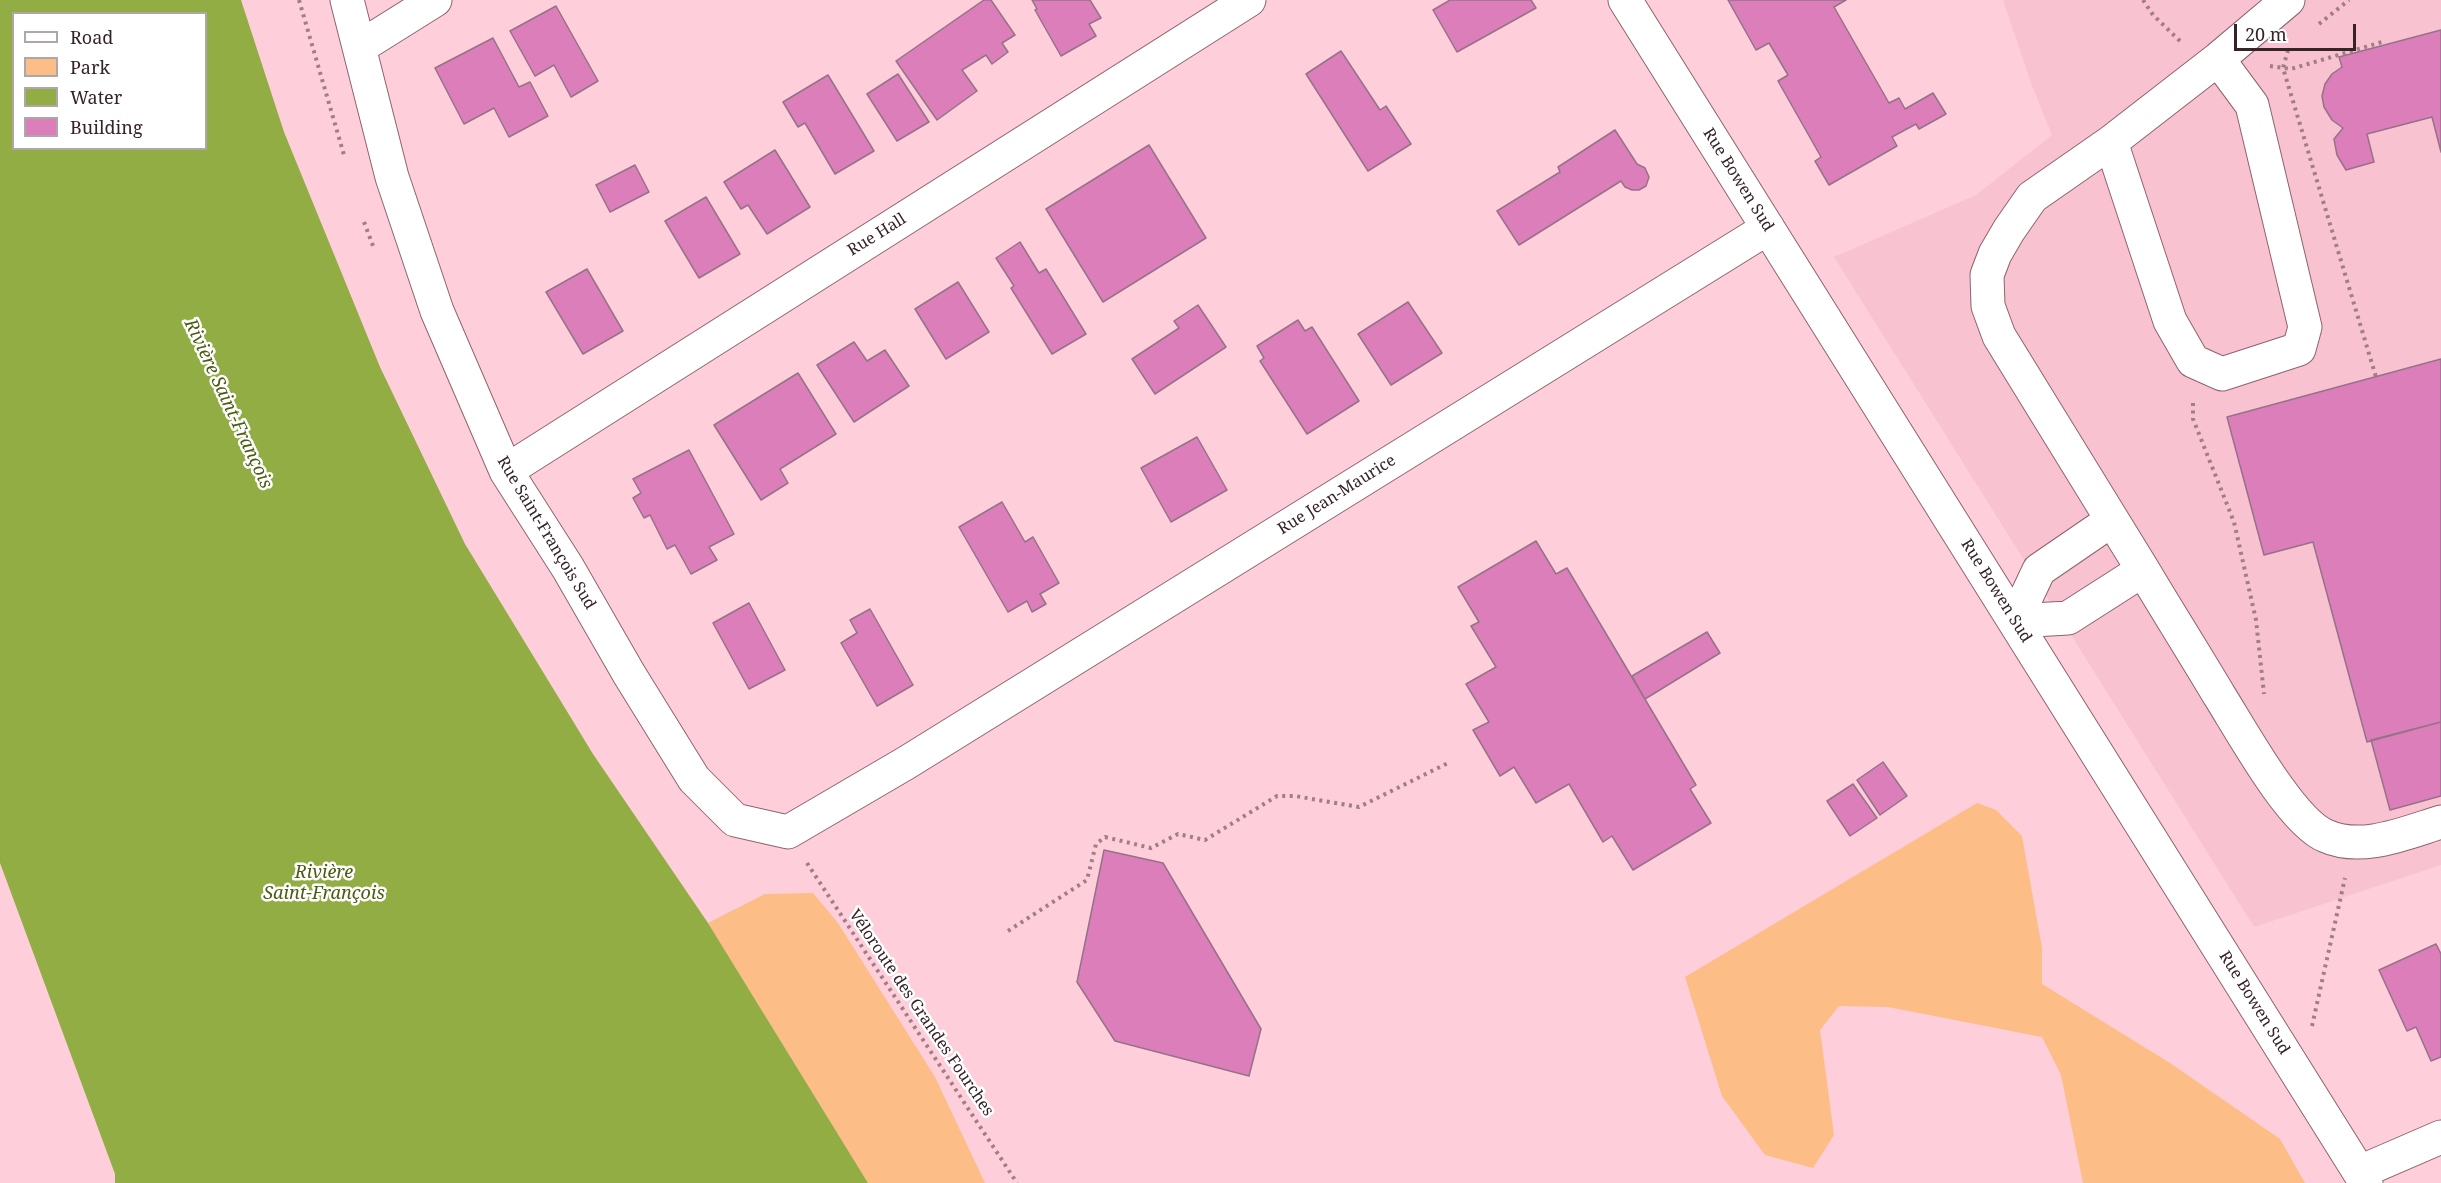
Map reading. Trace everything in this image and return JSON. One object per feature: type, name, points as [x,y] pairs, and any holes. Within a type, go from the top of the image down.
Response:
[{"type":"street","name":"Rue Saint-François Sud","points":[[347,0],[392,177],[437,311],[506,471],[568,568],[629,674],[694,779],[735,820],[788,832],[906,763]]},
{"type":"street","points":[[360,47],[435,0]]},
{"type":"street","name":"Rue Hall","points":[[506,471],[1249,0]]},
{"type":"street","name":"Rue Bowen Sud","points":[[1625,0],[2363,1178]]},
{"type":"street","points":[[2288,0],[2218,59],[2111,142],[2032,197],[1995,254],[1987,276],[1988,306],[1999,336],[2269,776],[2306,821],[2325,836],[2354,842],[2381,840],[2441,822]]},
{"type":"street","points":[[2111,142],[2170,321],[2193,361],[2222,374],[2299,349],[2305,327],[2252,105],[2218,59]]},
{"type":"street","name":"Rue Jean-Maurice","points":[[906,763],[1768,228]]},
{"type":"street","points":[[2112,520],[2039,570],[2014,621],[2068,618],[2143,570]]},
{"type":"street","points":[[2363,1178],[2441,1137]]},
{"type":"path","points":[[2315,27],[2349,0]]},
{"type":"path","points":[[2289,48],[2283,68],[2376,377]]},
{"type":"path","points":[[2193,361],[2193,418],[2234,522],[2256,620],[2265,700]]},
{"type":"path","points":[[1008,931],[1087,880],[1095,844],[1105,837],[1151,848],[1178,834],[1205,840],[1277,796],[1295,796],[1359,807],[1448,763]]},
{"type":"path","points":[[2300,1077],[2354,842]]},
{"type":"path","name":"Véloroute des Grandes Fourches","points":[[803,857],[1017,1183]]},
{"type":"shaded area","points":[[2003,0],[2441,0],[2441,865],[2254,927],[1834,257],[1976,195],[2052,135],[2032,86]]},
{"type":"green space","points":[[1977,803],[1996,810],[2022,836],[2042,948],[2042,984],[2170,1063],[2280,1139],[2305,1183],[2083,1183],[2061,1075],[2042,1037],[1888,1007],[1839,1006],[1820,1030],[1834,1135],[1813,1168],[1765,1155],[1722,1096],[1685,977]]},
{"type":"green space","points":[[813,893],[838,923],[935,1077],[985,1183],[868,1183],[708,923],[765,894]]},
{"type":"water","name":"Rivière Saint-François","points":[[0,0],[241,0],[284,132],[380,367],[465,544],[593,754],[708,923],[868,1183],[115,1183],[115,1174],[0,863]]},
{"type":"building","points":[[984,0],[991,0],[1015,35],[1002,43],[1008,52],[992,64],[986,55],[962,70],[977,91],[937,120],[896,61]]},
{"type":"building","points":[[1032,0],[1090,0],[1101,18],[1089,24],[1096,36],[1061,56],[1035,10],[1037,9]]},
{"type":"building","points":[[1450,0],[1531,0],[1536,8],[1457,52],[1433,10]]},
{"type":"building","points":[[1728,0],[1846,0],[1834,7],[1889,103],[1899,98],[1905,109],[1933,93],[1946,114],[1919,129],[1916,124],[1892,137],[1897,146],[1829,185],[1815,161],[1821,157],[1778,81],[1788,75],[1769,43],[1756,50]]},
{"type":"building","points":[[556,6],[598,81],[571,97],[554,65],[535,76],[510,31]]},
{"type":"building","points":[[2441,30],[2441,152],[2432,117],[2367,134],[2374,162],[2346,170],[2337,155],[2334,139],[2343,128],[2332,120],[2324,107],[2322,96],[2325,84],[2332,74],[2342,67],[2339,57]]},
{"type":"building","points":[[493,38],[519,87],[530,82],[548,116],[509,137],[494,108],[464,124],[435,68]]},
{"type":"building","points":[[1341,51],[1380,110],[1386,106],[1411,144],[1368,171],[1306,74]]},
{"type":"building","points":[[898,74],[929,122],[897,141],[867,94]]},
{"type":"building","points":[[828,75],[874,151],[835,174],[805,123],[798,127],[783,102]]},
{"type":"building","points":[[1615,130],[1637,164],[1645,168],[1649,177],[1646,186],[1639,190],[1632,190],[1625,187],[1621,181],[1519,245],[1497,211],[1560,172],[1558,167]]},
{"type":"building","points":[[1149,145],[1206,238],[1103,302],[1046,209]]},
{"type":"building","points":[[775,150],[810,207],[767,234],[748,205],[741,209],[724,182]]},
{"type":"building","points":[[635,165],[649,192],[610,212],[596,185]]},
{"type":"building","points":[[706,197],[740,254],[699,278],[665,221]]},
{"type":"building","points":[[1020,242],[1039,273],[1046,269],[1086,334],[1052,354],[1011,288],[1014,286],[996,258]]},
{"type":"building","points":[[587,269],[623,331],[583,354],[546,292]]},
{"type":"building","points":[[958,282],[989,332],[946,359],[915,309]]},
{"type":"building","points":[[1408,302],[1442,353],[1391,385],[1358,334]]},
{"type":"building","points":[[1198,305],[1226,347],[1155,394],[1132,359],[1179,328],[1174,321]]},
{"type":"building","points":[[1298,320],[1305,331],[1312,327],[1359,401],[1307,434],[1260,361],[1264,358],[1257,346]]},
{"type":"building","points":[[854,342],[867,361],[885,350],[909,386],[854,422],[817,365]]},
{"type":"building","points":[[2441,359],[2441,722],[2367,742],[2313,542],[2264,555],[2227,417]]},
{"type":"building","points":[[798,373],[836,434],[780,469],[788,483],[761,500],[714,425]]},
{"type":"building","points":[[1197,437],[1227,490],[1171,522],[1141,468]]},
{"type":"building","points":[[689,450],[734,534],[709,547],[717,560],[691,574],[675,545],[667,549],[650,515],[644,518],[633,498],[641,493],[633,479]]},
{"type":"building","points":[[1002,502],[1025,542],[1033,537],[1059,583],[1040,594],[1046,604],[1032,612],[1027,601],[1008,612],[959,527]]},
{"type":"building","points":[[1536,541],[1556,574],[1567,568],[1696,785],[1690,789],[1711,823],[1633,870],[1612,836],[1603,842],[1569,784],[1536,803],[1514,767],[1500,776],[1473,730],[1489,722],[1466,684],[1496,667],[1471,626],[1479,622],[1458,587]]},
{"type":"building","points":[[749,603],[785,670],[749,689],[713,623]]},
{"type":"building","points":[[870,609],[913,685],[877,706],[841,643],[857,633],[850,620]]},
{"type":"building","points":[[1707,632],[1720,653],[1645,699],[1632,676]]},
{"type":"building","points":[[2441,722],[2441,796],[2390,810],[2371,740]]},
{"type":"building","points":[[1883,762],[1907,796],[1880,815],[1857,780]]},
{"type":"building","points":[[1853,784],[1877,818],[1850,836],[1827,801]]},
{"type":"building","points":[[1104,850],[1163,863],[1261,1029],[1249,1076],[1115,1041],[1077,982]]},
{"type":"building","points":[[2436,944],[2441,954],[2441,1057],[2431,1061],[2416,1027],[2407,1031],[2379,970]]}]
